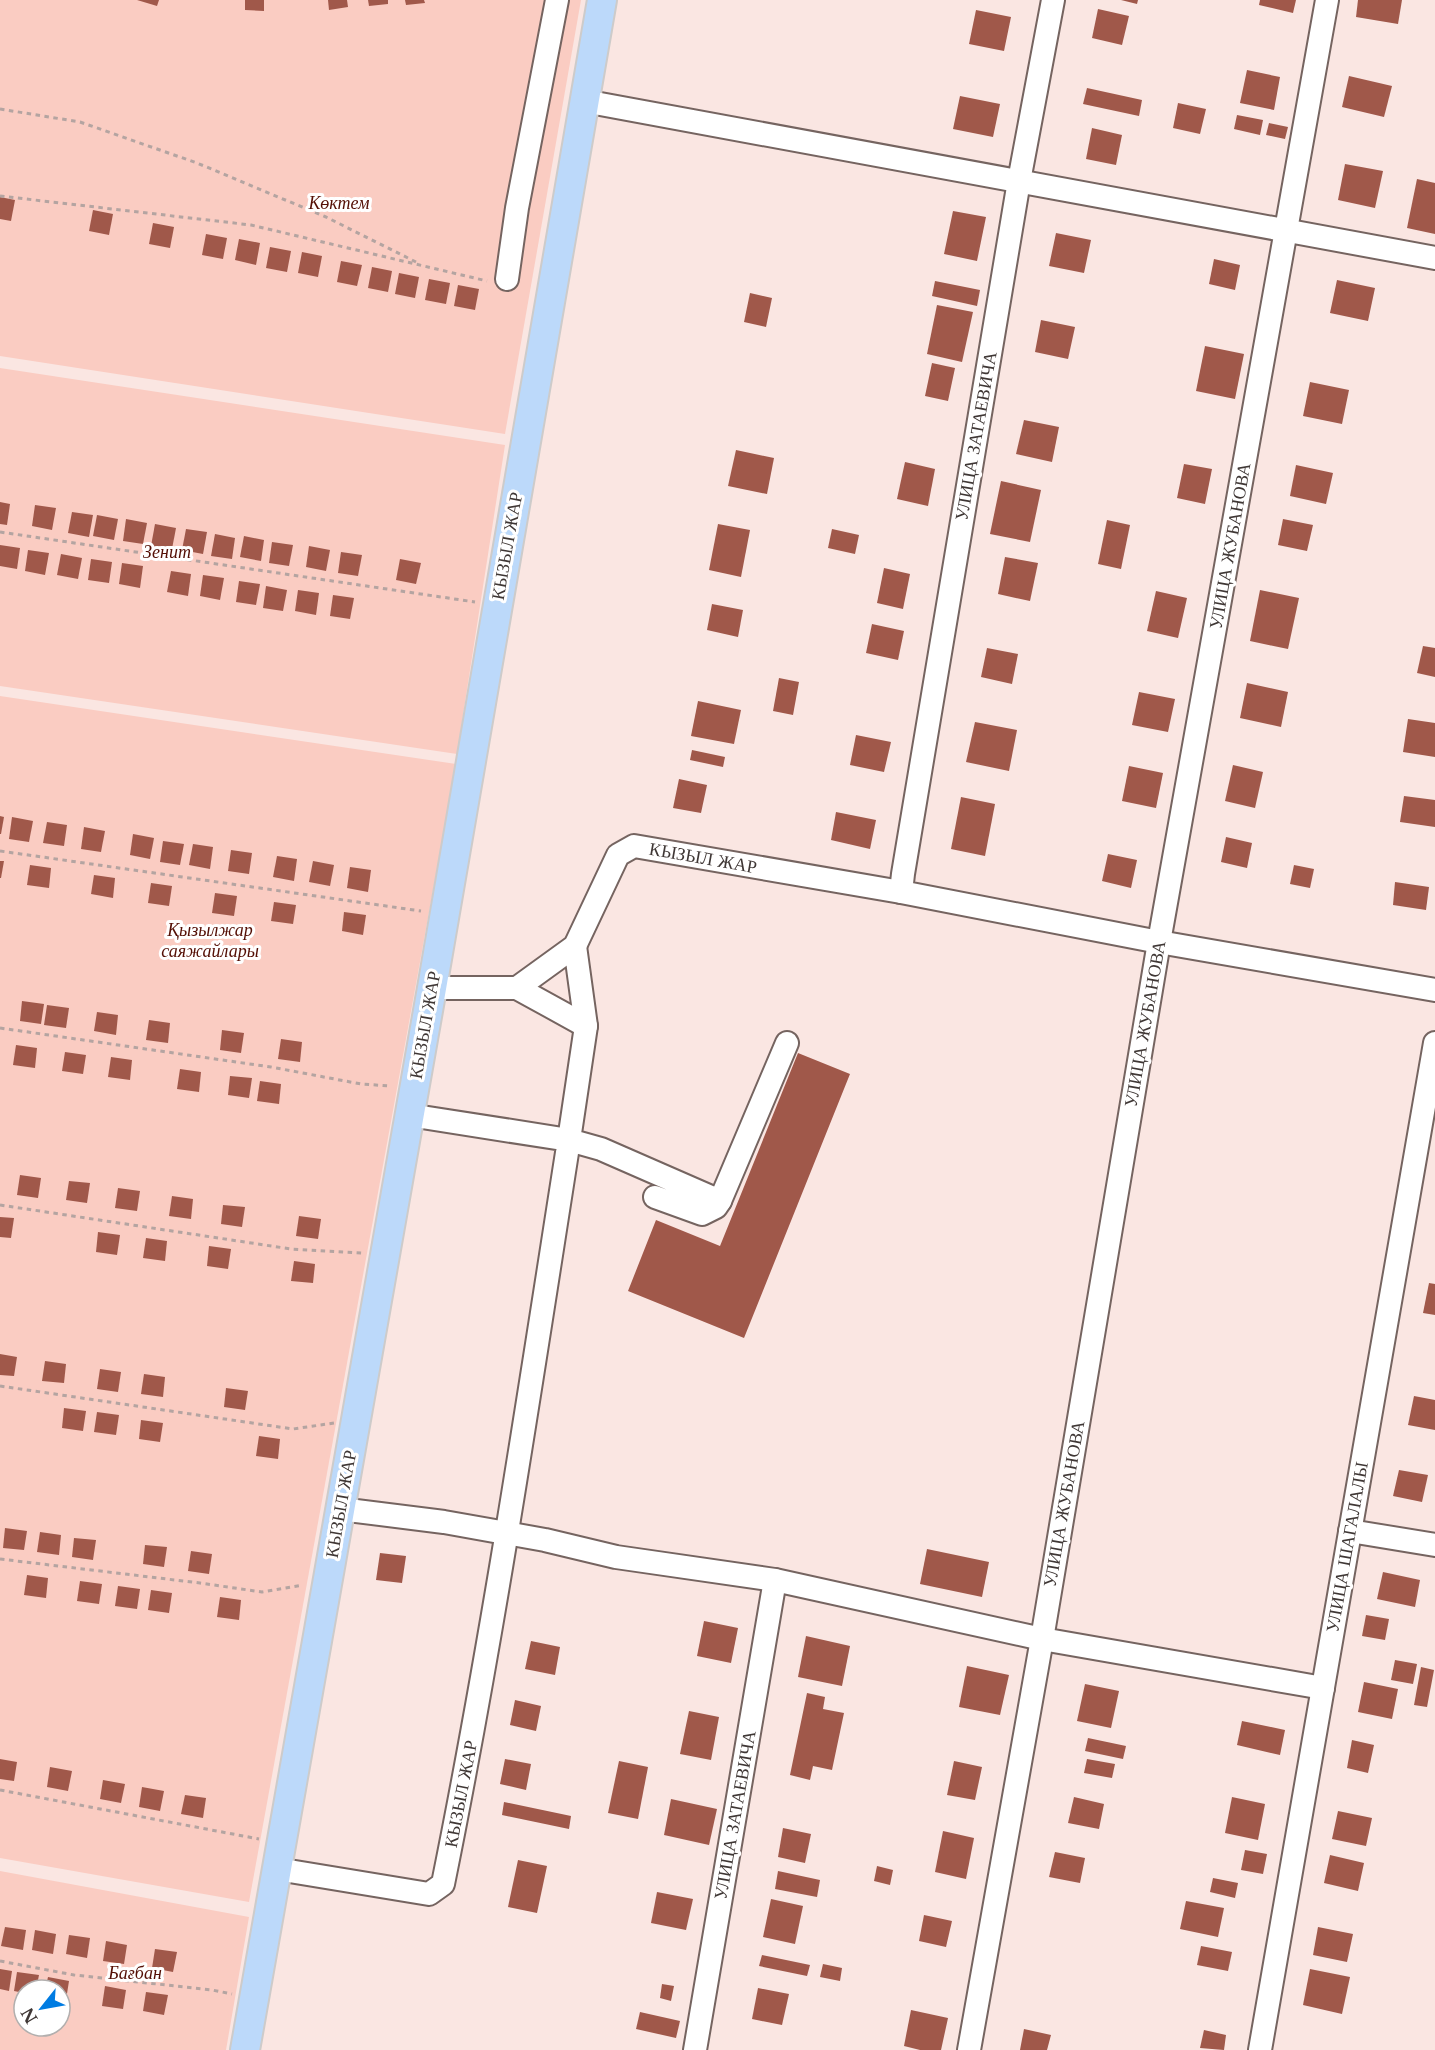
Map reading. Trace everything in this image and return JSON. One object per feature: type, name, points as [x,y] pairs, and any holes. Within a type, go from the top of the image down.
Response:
[{"type":"main road","name":"КЫЗЫЛ ЖАР","points":[[245,2050],[432,988],[602,0]]},
{"type":"street","points":[[507,279],[517,208],[556,0]]},
{"type":"street","name":"УЛИЦА ЗАТАЕВИЧА","points":[[902,883],[1018,181],[1053,0]]},
{"type":"street","name":"УЛИЦА ЖУБАНОВА","points":[[969,2050],[1042,1639],[1159,942],[1327,0]]},
{"type":"street","points":[[584,101],[1435,258]]},
{"type":"street","name":"КЫЗЫЛ ЖАР","points":[[432,988],[517,988],[575,946],[618,855],[634,846],[902,883],[1159,942],[1435,990]]},
{"type":"street","name":"КЫЗЫЛ ЖАР","points":[[279,1856],[429,1894],[443,1884],[508,1535],[586,1026],[575,946]]},
{"type":"street","points":[[517,988],[586,1026]]},
{"type":"street","points":[[655,1197],[702,1214],[716,1207],[787,1043]]},
{"type":"street","name":"УЛИЦА ШАГАЛАЛЫ","points":[[1260,2050],[1435,1043]]},
{"type":"street","points":[[409,1115],[569,1140],[601,1149],[720,1201]]},
{"type":"street","points":[[340,1509],[444,1521],[508,1535],[545,1540],[616,1557],[775,1580],[1042,1639],[1323,1688]]},
{"type":"street","points":[[1350,1531],[1435,1545]]},
{"type":"street","name":"УЛИЦА ЗАТАЕВИЧА","points":[[695,2050],[775,1580]]},
{"type":"path","points":[[0,109],[80,122],[197,163],[326,217],[427,268]]},
{"type":"path","points":[[0,196],[251,225],[491,282],[507,279]]},
{"type":"path","points":[[0,532],[497,606]]},
{"type":"path","points":[[0,851],[444,914]]},
{"type":"path","points":[[0,1028],[271,1067],[361,1084],[388,1086],[414,1084]]},
{"type":"path","points":[[0,1205],[291,1249],[384,1256]]},
{"type":"path","points":[[0,1386],[293,1429],[356,1418]]},
{"type":"path","points":[[0,1559],[262,1592],[295,1588],[328,1578]]},
{"type":"path","points":[[0,1790],[279,1856]]},
{"type":"path","points":[[0,1961],[74,1975],[212,1990],[254,2000]]},
{"type":"green space","name":"Көктем","points":[[0,0],[581,0],[505,434],[0,356]]},
{"type":"green space","name":"Зенит","points":[[0,368],[505,445],[457,754],[0,686]]},
{"type":"green space","name":"Қызылжар саяжайлары","points":[[0,696],[456,764],[249,1902],[0,1858]]},
{"type":"green space","name":"Бағбан","points":[[0,1871],[249,1917],[226,2050],[0,2050]]},
{"type":"building","points":[[137,0],[159,0],[157,6]]},
{"type":"building","points":[[245,0],[264,0],[264,11],[245,10]]},
{"type":"building","points":[[328,0],[347,0],[348,7],[329,10]]},
{"type":"building","points":[[368,0],[388,0],[388,4],[369,6]]},
{"type":"building","points":[[405,0],[424,0],[425,3],[406,5]]},
{"type":"building","points":[[1121,0],[1138,0],[1137,4]]},
{"type":"building","points":[[1260,0],[1296,0],[1293,13],[1259,5]]},
{"type":"building","points":[[1358,0],[1402,0],[1398,24],[1356,17]]},
{"type":"building","points":[[1098,9],[1129,16],[1122,45],[1092,38]]},
{"type":"building","points":[[976,10],[1011,17],[1004,51],[969,44]]},
{"type":"building","points":[[1247,70],[1280,77],[1274,110],[1240,103]]},
{"type":"building","points":[[1349,76],[1392,86],[1384,117],[1342,107]]},
{"type":"building","points":[[1087,88],[1142,100],[1139,116],[1083,104]]},
{"type":"building","points":[[960,96],[1000,104],[993,137],[953,129]]},
{"type":"building","points":[[1178,103],[1206,109],[1200,134],[1173,128]]},
{"type":"building","points":[[1237,115],[1263,120],[1260,135],[1234,129]]},
{"type":"building","points":[[1269,123],[1288,127],[1285,139],[1266,135]]},
{"type":"building","points":[[1092,128],[1122,135],[1116,165],[1086,159]]},
{"type":"building","points":[[1345,164],[1383,171],[1375,208],[1338,200]]},
{"type":"building","points":[[1417,179],[1435,183],[1435,234],[1407,228]]},
{"type":"building","points":[[0,197],[15,200],[11,221],[0,219]]},
{"type":"building","points":[[93,210],[113,214],[109,235],[89,231]]},
{"type":"building","points":[[953,211],[986,217],[977,261],[944,254]]},
{"type":"building","points":[[153,223],[174,227],[170,248],[149,244]]},
{"type":"building","points":[[1056,233],[1091,240],[1084,273],[1049,266]]},
{"type":"building","points":[[206,234],[227,238],[223,259],[202,255]]},
{"type":"building","points":[[239,239],[260,243],[256,265],[235,260]]},
{"type":"building","points":[[270,247],[291,251],[287,272],[266,268]]},
{"type":"building","points":[[302,252],[322,256],[318,277],[298,273]]},
{"type":"building","points":[[1214,259],[1240,265],[1235,290],[1209,284]]},
{"type":"building","points":[[341,261],[362,265],[357,286],[337,282]]},
{"type":"building","points":[[372,267],[392,271],[388,292],[368,288]]},
{"type":"building","points":[[399,273],[419,277],[415,298],[395,294]]},
{"type":"building","points":[[429,279],[450,283],[446,304],[425,300]]},
{"type":"building","points":[[1337,280],[1375,288],[1368,321],[1330,313]]},
{"type":"building","points":[[935,281],[980,290],[977,306],[932,296]]},
{"type":"building","points":[[458,285],[479,289],[475,310],[454,306]]},
{"type":"building","points":[[750,293],[772,298],[766,327],[744,322]]},
{"type":"building","points":[[937,305],[973,312],[962,362],[927,354]]},
{"type":"building","points":[[1041,320],[1075,327],[1068,359],[1035,352]]},
{"type":"building","points":[[1205,346],[1244,354],[1235,399],[1196,391]]},
{"type":"building","points":[[932,363],[955,368],[948,401],[925,396]]},
{"type":"building","points":[[1310,382],[1349,390],[1342,424],[1303,416]]},
{"type":"building","points":[[1024,420],[1059,427],[1052,462],[1016,454]]},
{"type":"building","points":[[736,450],[774,458],[767,494],[728,486]]},
{"type":"building","points":[[905,462],[935,469],[928,506],[897,499]]},
{"type":"building","points":[[1184,464],[1212,469],[1205,504],[1177,498]]},
{"type":"building","points":[[1296,465],[1333,473],[1326,504],[1290,496]]},
{"type":"building","points":[[1001,481],[1041,490],[1030,542],[990,534]]},
{"type":"building","points":[[0,502],[10,504],[7,525],[0,524]]},
{"type":"building","points":[[35,505],[56,508],[52,530],[32,526]]},
{"type":"building","points":[[72,512],[93,515],[89,537],[68,533]]},
{"type":"building","points":[[97,515],[118,519],[114,540],[93,536]]},
{"type":"building","points":[[126,519],[147,523],[143,544],[123,541]]},
{"type":"building","points":[[1283,519],[1313,525],[1307,551],[1278,545]]},
{"type":"building","points":[[1107,520],[1130,525],[1121,569],[1098,564]]},
{"type":"building","points":[[155,524],[176,528],[172,549],[151,546]]},
{"type":"building","points":[[718,524],[750,530],[741,577],[709,570]]},
{"type":"building","points":[[186,529],[207,532],[203,554],[182,550]]},
{"type":"building","points":[[832,529],[859,535],[855,554],[828,548]]},
{"type":"building","points":[[215,534],[235,538],[232,559],[211,556]]},
{"type":"building","points":[[244,536],[264,540],[261,561],[240,557]]},
{"type":"building","points":[[272,542],[293,545],[289,566],[269,563]]},
{"type":"building","points":[[0,545],[20,548],[17,569],[0,566]]},
{"type":"building","points":[[309,546],[330,550],[326,571],[306,567]]},
{"type":"building","points":[[28,550],[49,553],[45,575],[25,571]]},
{"type":"building","points":[[341,552],[362,555],[358,576],[338,573]]},
{"type":"building","points":[[61,554],[82,558],[78,579],[57,575]]},
{"type":"building","points":[[1005,557],[1038,563],[1030,601],[998,594]]},
{"type":"building","points":[[91,559],[112,562],[109,583],[88,580]]},
{"type":"building","points":[[400,559],[421,563],[416,584],[396,580]]},
{"type":"building","points":[[122,563],[143,566],[140,588],[119,584]]},
{"type":"building","points":[[884,568],[910,574],[903,609],[877,603]]},
{"type":"building","points":[[171,571],[191,574],[188,596],[167,592]]},
{"type":"building","points":[[203,575],[224,578],[220,600],[200,596]]},
{"type":"building","points":[[239,581],[260,584],[256,605],[236,602]]},
{"type":"building","points":[[266,586],[287,590],[283,611],[263,608]]},
{"type":"building","points":[[298,590],[319,593],[316,615],[295,611]]},
{"type":"building","points":[[1260,590],[1299,598],[1288,649],[1250,641]]},
{"type":"building","points":[[1156,591],[1187,598],[1178,638],[1147,631]]},
{"type":"building","points":[[333,595],[354,598],[350,619],[330,616]]},
{"type":"building","points":[[712,604],[743,610],[738,637],[707,630]]},
{"type":"building","points":[[872,624],[904,631],[898,660],[866,653]]},
{"type":"building","points":[[1423,646],[1435,648],[1435,677],[1417,673]]},
{"type":"building","points":[[987,648],[1018,654],[1012,684],[981,677]]},
{"type":"building","points":[[779,678],[799,682],[793,715],[773,711]]},
{"type":"building","points":[[1247,683],[1288,692],[1281,727],[1240,718]]},
{"type":"building","points":[[1139,692],[1175,699],[1168,732],[1132,725]]},
{"type":"building","points":[[698,701],[741,710],[734,744],[691,736]]},
{"type":"building","points":[[1408,719],[1435,723],[1435,757],[1403,752]]},
{"type":"building","points":[[975,722],[1017,730],[1009,771],[966,762]]},
{"type":"building","points":[[856,735],[891,742],[884,772],[850,765]]},
{"type":"building","points":[[692,750],[725,757],[723,767],[690,760]]},
{"type":"building","points":[[1233,765],[1263,772],[1255,808],[1225,801]]},
{"type":"building","points":[[1129,766],[1163,773],[1156,808],[1122,801]]},
{"type":"building","points":[[679,779],[707,785],[701,813],[673,808]]},
{"type":"building","points":[[1404,796],[1435,800],[1435,827],[1400,822]]},
{"type":"building","points":[[961,797],[995,804],[985,856],[951,849]]},
{"type":"building","points":[[836,812],[876,820],[870,849],[831,840]]},
{"type":"building","points":[[0,816],[4,817],[1,834],[0,834]]},
{"type":"building","points":[[12,817],[33,821],[29,842],[9,839]]},
{"type":"building","points":[[47,822],[67,825],[64,846],[43,843]]},
{"type":"building","points":[[84,827],[105,831],[101,852],[81,849]]},
{"type":"building","points":[[133,834],[154,838],[150,859],[130,855]]},
{"type":"building","points":[[1226,837],[1252,843],[1247,868],[1221,862]]},
{"type":"building","points":[[163,841],[184,844],[180,865],[160,862]]},
{"type":"building","points":[[193,844],[213,847],[210,869],[189,865]]},
{"type":"building","points":[[231,850],[252,853],[249,874],[228,871]]},
{"type":"building","points":[[1108,854],[1137,860],[1131,888],[1102,881]]},
{"type":"building","points":[[277,856],[297,859],[294,881],[273,877]]},
{"type":"building","points":[[0,861],[4,861],[1,878],[0,878]]},
{"type":"building","points":[[313,861],[334,865],[330,886],[309,882]]},
{"type":"building","points":[[30,865],[51,868],[49,888],[27,885]]},
{"type":"building","points":[[1294,865],[1314,869],[1310,888],[1290,884]]},
{"type":"building","points":[[350,867],[371,870],[368,892],[347,888]]},
{"type":"building","points":[[94,875],[115,878],[113,898],[91,894]]},
{"type":"building","points":[[1395,882],[1429,887],[1426,910],[1393,905]]},
{"type":"building","points":[[151,883],[172,886],[169,906],[148,903]]},
{"type":"building","points":[[215,893],[237,896],[234,916],[212,913]]},
{"type":"building","points":[[274,902],[296,905],[293,924],[271,921]]},
{"type":"building","points":[[344,912],[366,915],[363,935],[342,931]]},
{"type":"building","points":[[22,1001],[44,1004],[41,1024],[20,1021]]},
{"type":"building","points":[[47,1005],[69,1008],[66,1028],[44,1025]]},
{"type":"building","points":[[97,1012],[118,1015],[116,1035],[94,1031]]},
{"type":"building","points":[[149,1020],[170,1023],[168,1043],[146,1040]]},
{"type":"building","points":[[222,1030],[244,1033],[241,1053],[220,1050]]},
{"type":"building","points":[[281,1039],[302,1042],[300,1062],[278,1059]]},
{"type":"building","points":[[16,1045],[37,1048],[35,1068],[13,1065]]},
{"type":"building","points":[[65,1052],[86,1055],[83,1074],[62,1071]]},
{"type":"building","points":[[798,1053],[850,1074],[744,1338],[628,1291],[656,1220],[720,1246]]},
{"type":"building","points":[[111,1057],[132,1060],[130,1080],[108,1077]]},
{"type":"building","points":[[180,1069],[201,1072],[199,1092],[177,1089]]},
{"type":"building","points":[[230,1076],[252,1078],[249,1098],[228,1095]]},
{"type":"building","points":[[260,1081],[281,1084],[279,1104],[257,1101]]},
{"type":"building","points":[[20,1175],[41,1178],[38,1198],[17,1195]]},
{"type":"building","points":[[69,1181],[90,1183],[87,1203],[66,1200]]},
{"type":"building","points":[[118,1188],[140,1191],[137,1211],[115,1208]]},
{"type":"building","points":[[172,1196],[193,1199],[191,1219],[169,1216]]},
{"type":"building","points":[[223,1205],[245,1207],[242,1227],[221,1224]]},
{"type":"building","points":[[299,1216],[321,1219],[318,1239],[296,1236]]},
{"type":"building","points":[[0,1217],[14,1218],[11,1238],[0,1237]]},
{"type":"building","points":[[98,1232],[120,1235],[117,1255],[96,1252]]},
{"type":"building","points":[[146,1238],[167,1241],[165,1261],[143,1258]]},
{"type":"building","points":[[209,1246],[231,1249],[228,1269],[207,1266]]},
{"type":"building","points":[[294,1261],[315,1264],[313,1283],[291,1281]]},
{"type":"building","points":[[1429,1283],[1435,1284],[1435,1315],[1423,1313]]},
{"type":"building","points":[[0,1354],[17,1357],[14,1376],[0,1375]]},
{"type":"building","points":[[45,1361],[66,1364],[64,1383],[42,1381]]},
{"type":"building","points":[[100,1369],[121,1372],[118,1392],[97,1389]]},
{"type":"building","points":[[144,1374],[165,1377],[163,1397],[141,1394]]},
{"type":"building","points":[[226,1388],[248,1391],[245,1410],[224,1407]]},
{"type":"building","points":[[1414,1396],[1435,1400],[1435,1430],[1408,1425]]},
{"type":"building","points":[[64,1408],[86,1411],[83,1431],[62,1428]]},
{"type":"building","points":[[97,1412],[119,1415],[116,1435],[94,1432]]},
{"type":"building","points":[[141,1420],[163,1423],[160,1442],[139,1439]]},
{"type":"building","points":[[259,1436],[280,1439],[278,1459],[256,1456]]},
{"type":"building","points":[[1399,1470],[1428,1475],[1422,1502],[1393,1496]]},
{"type":"building","points":[[5,1528],[27,1531],[24,1550],[3,1548]]},
{"type":"building","points":[[40,1532],[61,1535],[59,1555],[37,1552]]},
{"type":"building","points":[[74,1538],[96,1540],[93,1560],[72,1557]]},
{"type":"building","points":[[145,1545],[167,1547],[164,1567],[143,1564]]},
{"type":"building","points":[[927,1549],[989,1562],[982,1597],[920,1584]]},
{"type":"building","points":[[191,1551],[212,1554],[209,1574],[188,1571]]},
{"type":"building","points":[[380,1553],[406,1556],[402,1583],[376,1580]]},
{"type":"building","points":[[1383,1572],[1420,1580],[1415,1607],[1377,1599]]},
{"type":"building","points":[[27,1575],[48,1578],[46,1598],[24,1595]]},
{"type":"building","points":[[80,1581],[102,1584],[99,1604],[77,1601]]},
{"type":"building","points":[[118,1586],[140,1589],[137,1609],[115,1606]]},
{"type":"building","points":[[151,1590],[172,1593],[169,1613],[148,1610]]},
{"type":"building","points":[[220,1597],[241,1600],[239,1620],[217,1617]]},
{"type":"building","points":[[1366,1615],[1389,1619],[1385,1640],[1362,1636]]},
{"type":"building","points":[[704,1621],[738,1628],[731,1663],[697,1656]]},
{"type":"building","points":[[806,1636],[850,1646],[842,1686],[798,1677]]},
{"type":"building","points":[[531,1641],[560,1647],[555,1675],[525,1669]]},
{"type":"building","points":[[1395,1660],[1417,1664],[1413,1684],[1391,1680]]},
{"type":"building","points":[[967,1666],[1009,1675],[1000,1715],[959,1707]]},
{"type":"building","points":[[1421,1667],[1434,1670],[1427,1707],[1414,1705]]},
{"type":"building","points":[[1364,1682],[1398,1689],[1392,1719],[1358,1712]]},
{"type":"building","points":[[1085,1684],[1119,1691],[1111,1728],[1077,1721]]},
{"type":"building","points":[[807,1693],[825,1697],[823,1709],[844,1713],[832,1770],[813,1766],[810,1780],[790,1775]]},
{"type":"building","points":[[515,1700],[541,1706],[536,1731],[510,1725]]},
{"type":"building","points":[[689,1711],[719,1717],[711,1760],[680,1754]]},
{"type":"building","points":[[1242,1721],[1285,1730],[1280,1755],[1237,1745]]},
{"type":"building","points":[[1088,1738],[1126,1746],[1123,1759],[1085,1751]]},
{"type":"building","points":[[1352,1740],[1374,1745],[1368,1773],[1347,1768]]},
{"type":"building","points":[[0,1759],[17,1762],[14,1781],[0,1779]]},
{"type":"building","points":[[505,1759],[531,1764],[526,1790],[500,1784]]},
{"type":"building","points":[[1087,1759],[1115,1764],[1112,1778],[1084,1773]]},
{"type":"building","points":[[619,1761],[648,1767],[638,1819],[608,1813]]},
{"type":"building","points":[[954,1761],[982,1767],[975,1800],[947,1795]]},
{"type":"building","points":[[50,1767],[72,1771],[68,1791],[47,1787]]},
{"type":"building","points":[[103,1780],[125,1784],[121,1803],[100,1799]]},
{"type":"building","points":[[142,1787],[164,1791],[160,1811],[139,1807]]},
{"type":"building","points":[[185,1795],[206,1798],[203,1818],[181,1814]]},
{"type":"building","points":[[1074,1797],[1104,1804],[1099,1829],[1068,1823]]},
{"type":"building","points":[[1232,1797],[1265,1804],[1258,1840],[1225,1833]]},
{"type":"building","points":[[671,1799],[717,1809],[709,1845],[664,1835]]},
{"type":"building","points":[[504,1802],[571,1816],[569,1829],[502,1815]]},
{"type":"building","points":[[1338,1811],[1372,1818],[1366,1846],[1332,1839]]},
{"type":"building","points":[[783,1828],[811,1834],[805,1863],[778,1857]]},
{"type":"building","points":[[943,1831],[974,1838],[966,1879],[935,1872]]},
{"type":"building","points":[[1245,1850],[1267,1854],[1263,1874],[1241,1870]]},
{"type":"building","points":[[1055,1852],[1085,1858],[1080,1883],[1049,1877]]},
{"type":"building","points":[[1330,1855],[1364,1863],[1358,1891],[1324,1883]]},
{"type":"building","points":[[518,1860],[547,1866],[537,1913],[508,1907]]},
{"type":"building","points":[[877,1866],[893,1870],[890,1885],[874,1881]]},
{"type":"building","points":[[778,1871],[820,1880],[817,1897],[775,1889]]},
{"type":"building","points":[[1213,1878],[1238,1883],[1235,1898],[1210,1892]]},
{"type":"building","points":[[657,1892],[693,1899],[686,1930],[651,1923]]},
{"type":"building","points":[[771,1899],[803,1906],[795,1944],[763,1937]]},
{"type":"building","points":[[1186,1901],[1224,1908],[1218,1937],[1180,1929]]},
{"type":"building","points":[[924,1915],[952,1921],[946,1947],[919,1941]]},
{"type":"building","points":[[5,1927],[26,1930],[23,1950],[1,1946]]},
{"type":"building","points":[[1318,1927],[1353,1934],[1347,1962],[1313,1955]]},
{"type":"building","points":[[35,1930],[56,1934],[53,1954],[32,1950]]},
{"type":"building","points":[[69,1935],[90,1938],[87,1958],[66,1954]]},
{"type":"building","points":[[106,1941],[127,1945],[124,1964],[103,1961]]},
{"type":"building","points":[[1201,1946],[1232,1952],[1228,1971],[1197,1965]]},
{"type":"building","points":[[155,1949],[177,1952],[173,1972],[152,1968]]},
{"type":"building","points":[[762,1955],[810,1965],[807,1976],[759,1966]]},
{"type":"building","points":[[823,1964],[842,1968],[840,1981],[820,1977]]},
{"type":"building","points":[[0,1969],[12,1971],[9,1991],[0,1989]]},
{"type":"building","points":[[1310,1969],[1350,1977],[1342,2014],[1303,2005]]},
{"type":"building","points":[[17,1972],[39,1975],[38,1978],[16,1978]]},
{"type":"building","points":[[662,1984],[674,1986],[671,2001],[660,1998]]},
{"type":"building","points":[[105,1986],[126,1990],[123,2009],[102,2006]]},
{"type":"building","points":[[758,1988],[789,1994],[782,2025],[752,2019]]},
{"type":"building","points":[[146,1992],[168,1995],[164,2015],[143,2011]]},
{"type":"building","points":[[911,2010],[948,2018],[941,2050],[920,2050],[904,2046]]},
{"type":"building","points":[[640,2012],[680,2021],[676,2038],[636,2029]]},
{"type":"building","points":[[1024,2029],[1051,2035],[1047,2050],[1020,2050]]},
{"type":"building","points":[[1204,2030],[1226,2035],[1224,2050],[1200,2048]]}]
